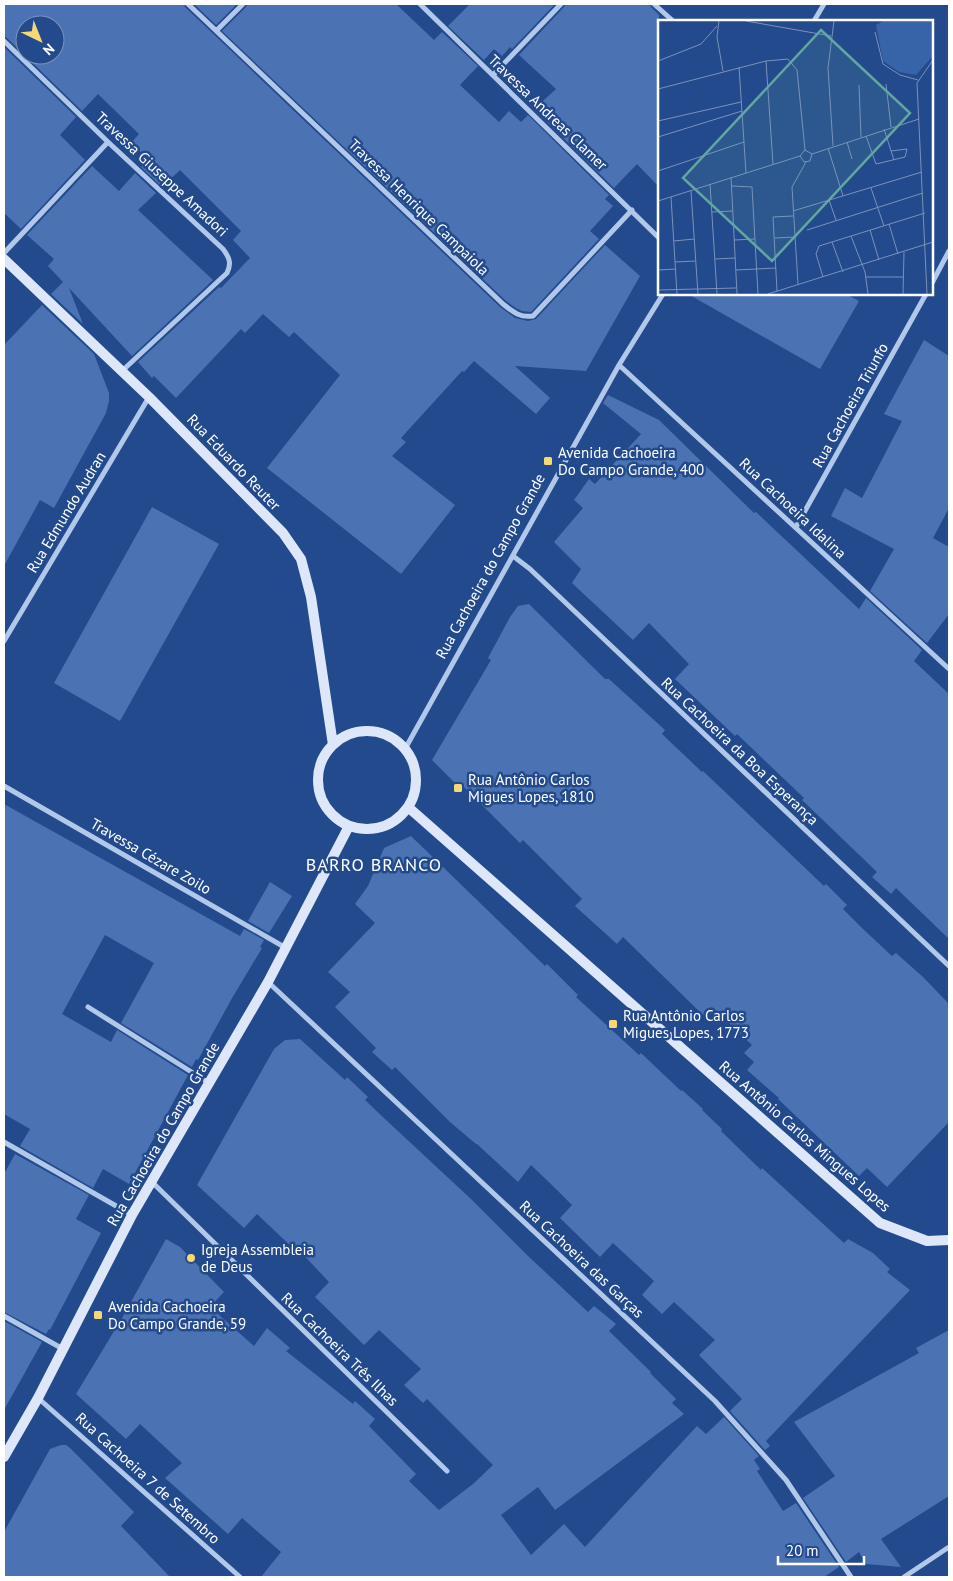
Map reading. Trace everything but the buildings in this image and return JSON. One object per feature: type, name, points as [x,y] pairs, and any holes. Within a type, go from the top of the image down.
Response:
[{"type":"street","name":"Travessa Henrique Campaiola","points":[[188,4],[503,304],[515,313],[525,317],[533,316],[632,210]]},
{"type":"street","points":[[217,30],[243,4]]},
{"type":"street","name":"Travessa Andreas Clamer","points":[[420,4],[658,237]]},
{"type":"street","points":[[492,75],[561,4]]},
{"type":"street","points":[[654,4],[671,20]]},
{"type":"street","points":[[815,20],[824,4]]},
{"type":"street","name":"Travessa Giuseppe Amadori","points":[[4,41],[108,142],[223,248],[229,258],[230,266],[227,273],[122,372]]},
{"type":"street","points":[[4,253],[108,142]]},
{"type":"street","points":[[933,281],[949,251]]},
{"type":"street","name":"Rua Eduardo Reuter","points":[[4,260],[149,396],[283,533],[301,560],[311,597],[333,745]]},
{"type":"street","name":"Rua Cachoeira do Campo Grande","points":[[405,749],[619,365],[662,295]]},
{"type":"street","name":"Rua Cachoeira Triunfo","points":[[796,527],[925,295]]},
{"type":"street","name":"Rua Cachoeira Idalina","points":[[619,365],[949,669]]},
{"type":"street","name":"Rua Edmundo Audran","points":[[4,640],[149,396]]},
{"type":"street","name":"Rua Cachoeira da Boa Esperança","points":[[514,556],[530,569],[949,966]]},
{"type":"street","points":[[364,731],[379,732],[393,738],[405,749],[412,762],[416,777],[414,792],[408,807],[396,819],[382,827],[365,829],[349,826],[334,817],[324,804],[319,788],[318,771],[325,755],[333,745],[349,734],[364,731]]},
{"type":"street","name":"Travessa Cézare Zoilo","points":[[4,786],[286,948]]},
{"type":"street","name":"Rua Antônio Carlos Mingues Lopes","points":[[408,807],[880,1223],[927,1241],[949,1240]]},
{"type":"street","name":"Rua Cachoeira do Campo Grande","points":[[4,1456],[64,1350],[132,1215],[268,982],[349,826]]},
{"type":"street","name":"Rua Cachoeira das Garças","points":[[268,982],[715,1401],[786,1480],[851,1577]]},
{"type":"street","points":[[88,1006],[209,1083]]},
{"type":"street","points":[[4,1142],[132,1215]]},
{"type":"street","name":"Rua Cachoeira Três Ilhas","points":[[152,1182],[447,1471]]},
{"type":"street","points":[[4,1316],[64,1350]]},
{"type":"street","name":"Rua Cachoeira 7 de Setembro","points":[[38,1398],[240,1577]]},
{"type":"street","points":[[904,1577],[949,1547]]},
{"type":"place","name":"Avenida Cachoeira Do Campo Grande, 400","points":[[548,461]]},
{"type":"place","name":"Rua Antônio Carlos Migues Lopes, 1810","points":[[458,788]]},
{"type":"place","name":"Rua Antônio Carlos Migues Lopes, 1773","points":[[613,1024]]},
{"type":"place","name":"Igreja Assembleia de Deus","points":[[191,1258]]},
{"type":"place","name":"Avenida Cachoeira Do Campo Grande, 59","points":[[98,1315]]},
{"type":"district","name":"BARRO BRANCO","points":[[374,864]]}]
